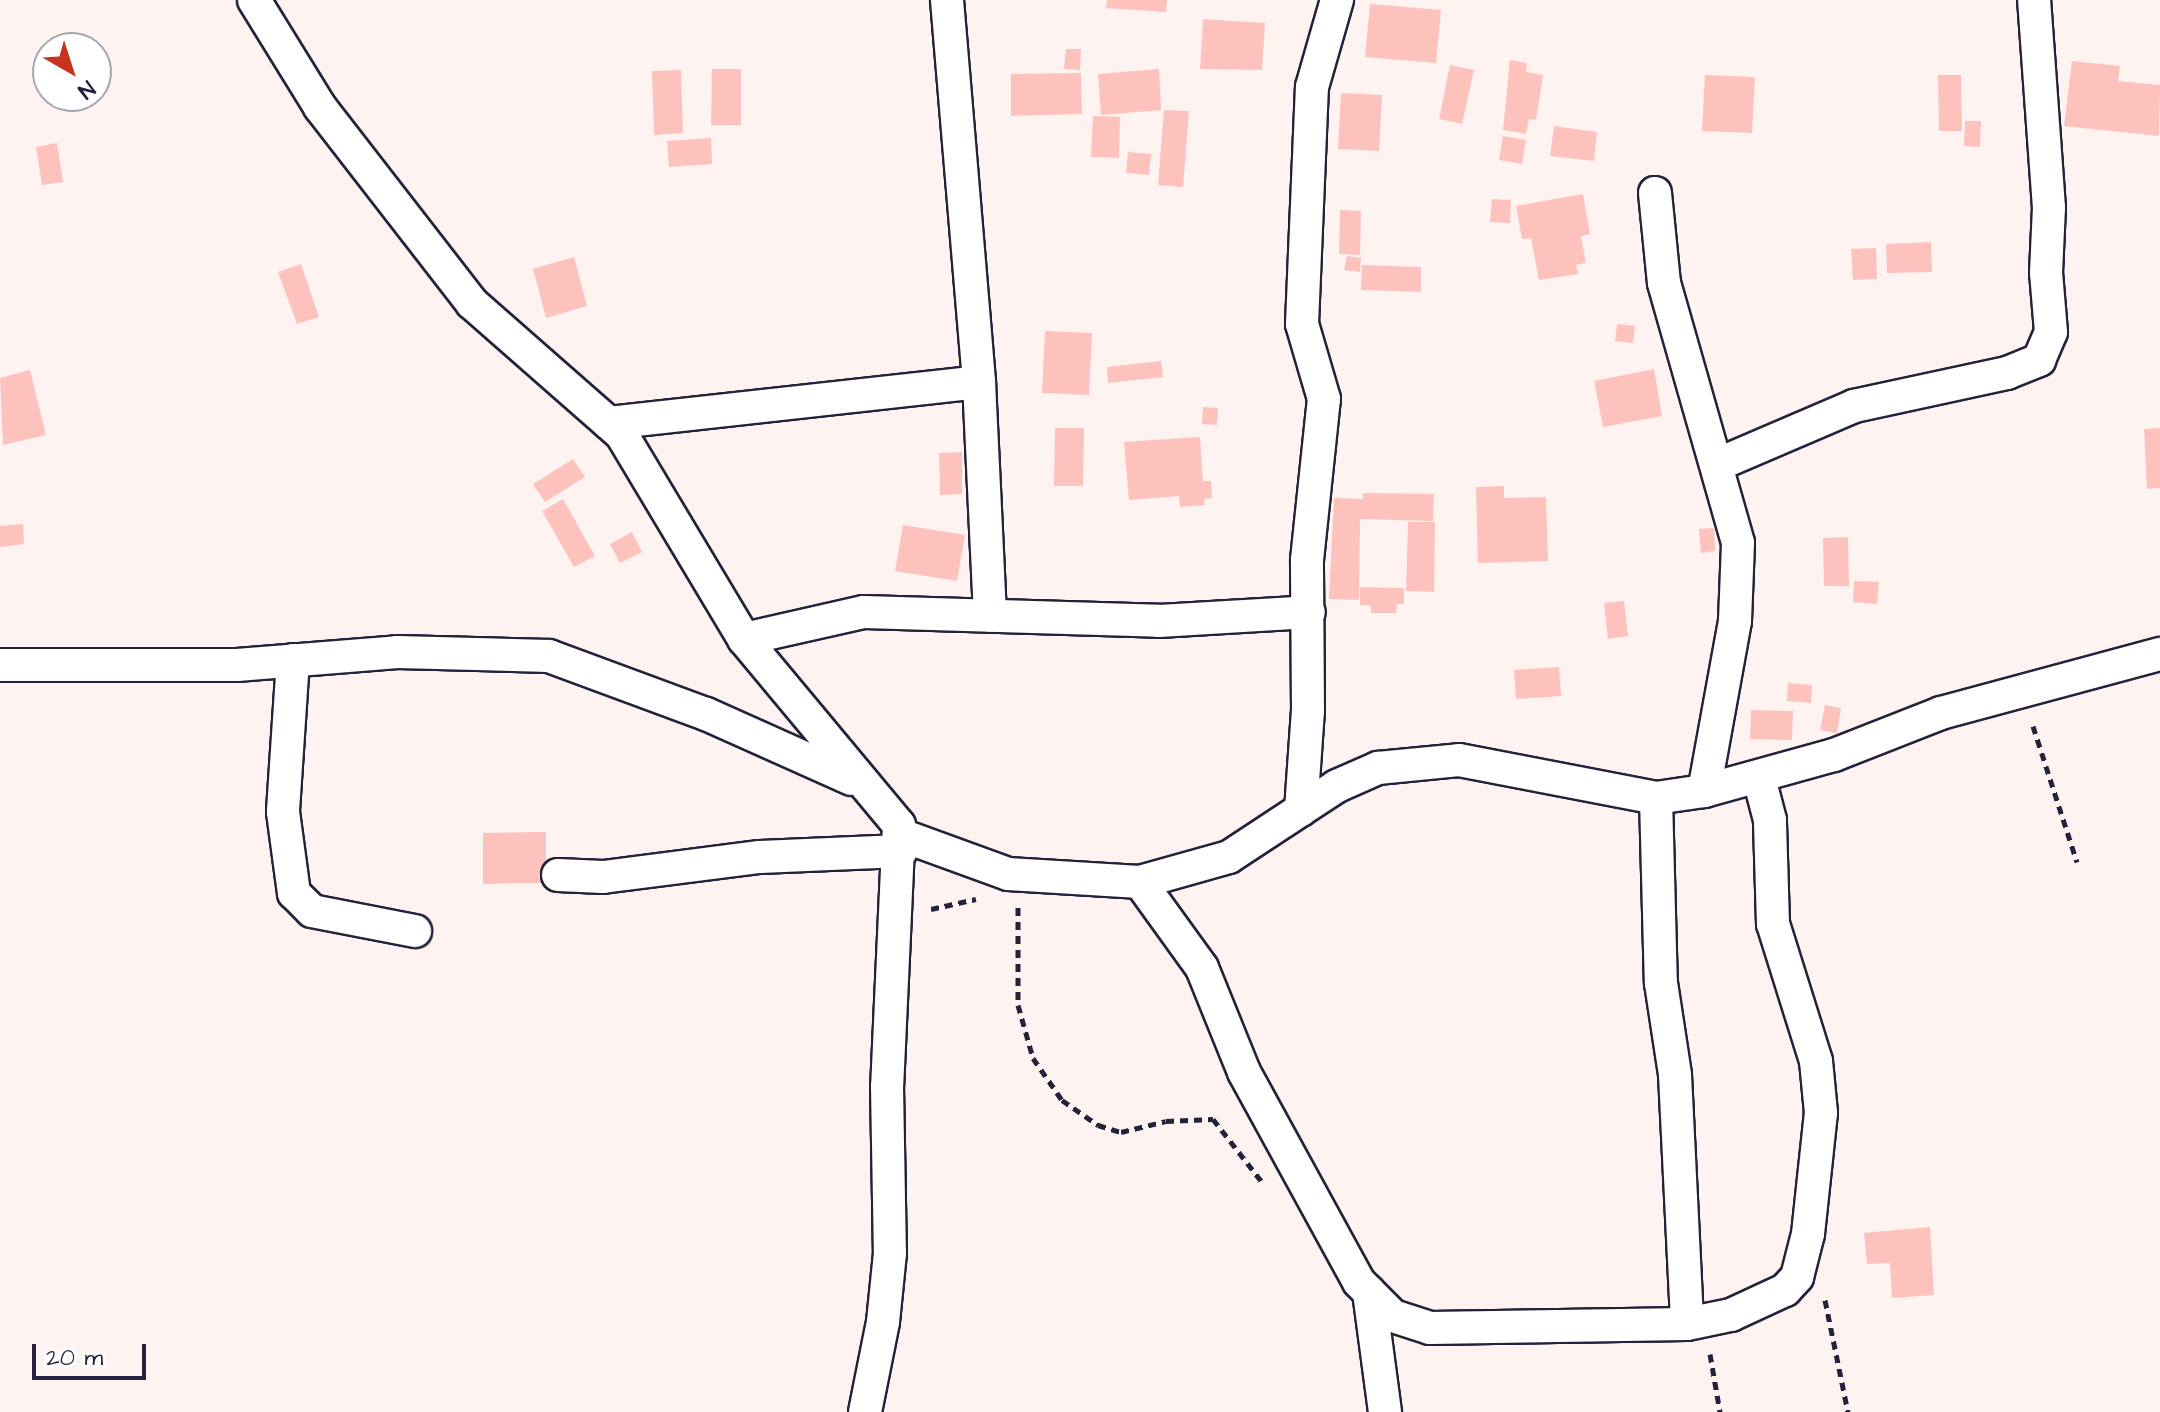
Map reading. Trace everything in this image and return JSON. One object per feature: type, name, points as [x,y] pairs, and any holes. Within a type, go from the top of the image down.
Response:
[{"type":"street","points":[[254,0],[320,107],[472,303],[609,423],[647,473],[744,639],[861,784],[895,817],[901,843],[887,1086],[890,1253],[883,1322],[865,1412]]},
{"type":"street","points":[[947,0],[979,382],[990,616]]},
{"type":"street","points":[[1301,810],[1309,612],[1307,560],[1324,399],[1302,324],[1312,87],[1337,0]]},
{"type":"street","points":[[1719,464],[1854,406],[2007,373],[2039,360],[2051,332],[2046,273],[2049,208],[2034,0]]},
{"type":"street","points":[[1655,193],[1664,283],[1719,464],[1738,543],[1739,583],[1704,791]]},
{"type":"street","points":[[609,423],[979,382]]},
{"type":"street","points":[[744,639],[864,612],[1159,621],[1309,612]]},
{"type":"street","points":[[0,665],[293,660],[397,652],[549,656],[706,714],[861,784]]},
{"type":"street","points":[[558,875],[603,877],[901,843],[1012,875],[1140,882],[1229,857],[1301,810],[1378,768],[1433,760],[1487,762],[1656,798],[1759,778],[1941,713],[2160,654]]},
{"type":"street","points":[[293,660],[283,812],[294,893],[312,911],[415,931]]},
{"type":"street","points":[[1140,882],[1202,968],[1244,1072],[1369,1292],[1393,1316],[1430,1328],[1695,1322],[1731,1315],[1785,1290],[1797,1277],[1821,1113],[1817,1074],[1773,924],[1770,820],[1759,778]]},
{"type":"street","points":[[1656,798],[1658,938],[1676,1091],[1695,1322]]},
{"type":"street","points":[[1369,1292],[1385,1412]]},
{"type":"path","points":[[2024,690],[2077,862]]},
{"type":"path","points":[[897,917],[968,903],[1012,875],[1018,1005],[1033,1058],[1062,1100],[1098,1125],[1121,1132],[1166,1121],[1213,1119],[1253,1177],[1290,1193],[1312,1191]]},
{"type":"path","points":[[1802,1256],[1829,1312],[1848,1412]]},
{"type":"path","points":[[1695,1322],[1720,1412]]},
{"type":"building","points":[[1107,0],[1167,0],[1166,12],[1106,8]]},
{"type":"building","points":[[1370,4],[1441,10],[1436,63],[1365,57]]},
{"type":"building","points":[[1203,19],[1265,23],[1262,70],[1200,69]]},
{"type":"building","points":[[1066,49],[1081,49],[1080,70],[1064,69]]},
{"type":"building","points":[[1510,60],[1527,63],[1526,72],[1543,75],[1536,120],[1529,119],[1526,134],[1503,130]]},
{"type":"building","points":[[2072,61],[2120,66],[2118,81],[2160,85],[2159,136],[2064,126]]},
{"type":"building","points":[[1450,65],[1474,70],[1462,124],[1439,119]]},
{"type":"building","points":[[712,69],[741,69],[741,125],[711,125]]},
{"type":"building","points":[[1159,69],[1161,110],[1101,115],[1098,74]]},
{"type":"building","points":[[681,70],[683,133],[654,135],[652,71]]},
{"type":"building","points":[[1081,73],[1082,114],[1011,116],[1011,74]]},
{"type":"building","points":[[1705,75],[1755,77],[1752,133],[1702,131]]},
{"type":"building","points":[[1938,75],[1961,75],[1962,131],[1939,131]]},
{"type":"building","points":[[1341,93],[1382,95],[1379,151],[1338,149]]},
{"type":"building","points":[[1164,110],[1189,111],[1183,187],[1158,185]]},
{"type":"building","points":[[1093,116],[1120,117],[1119,158],[1091,157]]},
{"type":"building","points":[[1965,121],[1981,121],[1980,147],[1964,146]]},
{"type":"building","points":[[1554,126],[1597,132],[1594,161],[1550,156]]},
{"type":"building","points":[[1503,136],[1526,140],[1522,164],[1499,160]]},
{"type":"building","points":[[711,138],[712,164],[669,167],[667,141]]},
{"type":"building","points":[[57,143],[63,182],[42,185],[36,147]]},
{"type":"building","points":[[1128,152],[1151,154],[1149,175],[1126,173]]},
{"type":"building","points":[[1583,194],[1590,234],[1581,236],[1586,263],[1576,265],[1578,274],[1539,280],[1531,238],[1522,239],[1516,206]]},
{"type":"building","points":[[1492,199],[1511,200],[1510,223],[1490,222]]},
{"type":"building","points":[[1340,210],[1361,211],[1360,255],[1339,254]]},
{"type":"building","points":[[1931,242],[1932,272],[1887,273],[1886,244]]},
{"type":"building","points":[[1876,248],[1877,279],[1853,280],[1851,249]]},
{"type":"building","points":[[1347,256],[1361,258],[1360,272],[1344,270]]},
{"type":"building","points":[[574,257],[587,306],[546,318],[533,269]]},
{"type":"building","points":[[301,264],[319,317],[297,324],[278,272]]},
{"type":"building","points":[[1362,265],[1421,267],[1421,292],[1361,290]]},
{"type":"building","points":[[1617,324],[1635,326],[1633,343],[1615,341]]},
{"type":"building","points":[[1045,331],[1092,333],[1089,395],[1042,393]]},
{"type":"building","points":[[1161,361],[1163,377],[1108,383],[1107,367]]},
{"type":"building","points":[[1654,369],[1662,416],[1603,427],[1594,381]]},
{"type":"building","points":[[30,370],[46,435],[3,445],[0,378]]},
{"type":"building","points":[[1203,407],[1218,408],[1217,425],[1202,424]]},
{"type":"building","points":[[1055,428],[1084,428],[1083,486],[1054,486]]},
{"type":"building","points":[[2160,428],[2160,488],[2147,489],[2144,429]]},
{"type":"building","points":[[1200,437],[1203,481],[1211,481],[1212,498],[1204,499],[1205,505],[1180,507],[1179,496],[1129,500],[1124,442]]},
{"type":"building","points":[[962,452],[962,494],[940,495],[939,453]]},
{"type":"building","points":[[573,459],[585,477],[545,502],[533,484]]},
{"type":"building","points":[[1504,486],[1504,498],[1546,497],[1548,561],[1478,563],[1476,487]]},
{"type":"building","points":[[1363,493],[1434,494],[1433,521],[1360,519],[1359,600],[1329,599],[1334,498],[1363,499]]},
{"type":"building","points":[[563,499],[595,556],[574,567],[542,511]]},
{"type":"building","points":[[1408,522],[1435,522],[1434,592],[1406,591]]},
{"type":"building","points":[[23,524],[24,544],[0,547],[0,526]]},
{"type":"building","points":[[903,525],[965,535],[957,581],[895,571]]},
{"type":"building","points":[[1714,528],[1715,551],[1701,553],[1699,529]]},
{"type":"building","points":[[632,532],[642,552],[620,563],[610,544]]},
{"type":"building","points":[[1848,537],[1849,586],[1824,586],[1823,538]]},
{"type":"building","points":[[1854,581],[1879,582],[1877,604],[1853,602]]},
{"type":"building","points":[[1360,587],[1404,588],[1404,604],[1397,604],[1396,613],[1371,613],[1371,606],[1360,605]]},
{"type":"building","points":[[1624,601],[1628,636],[1608,639],[1604,603]]},
{"type":"building","points":[[1559,667],[1561,696],[1516,699],[1514,670]]},
{"type":"building","points":[[1788,683],[1812,685],[1811,703],[1787,701]]},
{"type":"building","points":[[1825,705],[1841,708],[1837,733],[1820,730]]},
{"type":"building","points":[[1751,710],[1793,711],[1792,740],[1750,739]]},
{"type":"building","points":[[546,832],[546,883],[483,884],[483,833]]},
{"type":"building","points":[[1930,1227],[1934,1295],[1892,1298],[1890,1263],[1867,1264],[1864,1233]]}]
